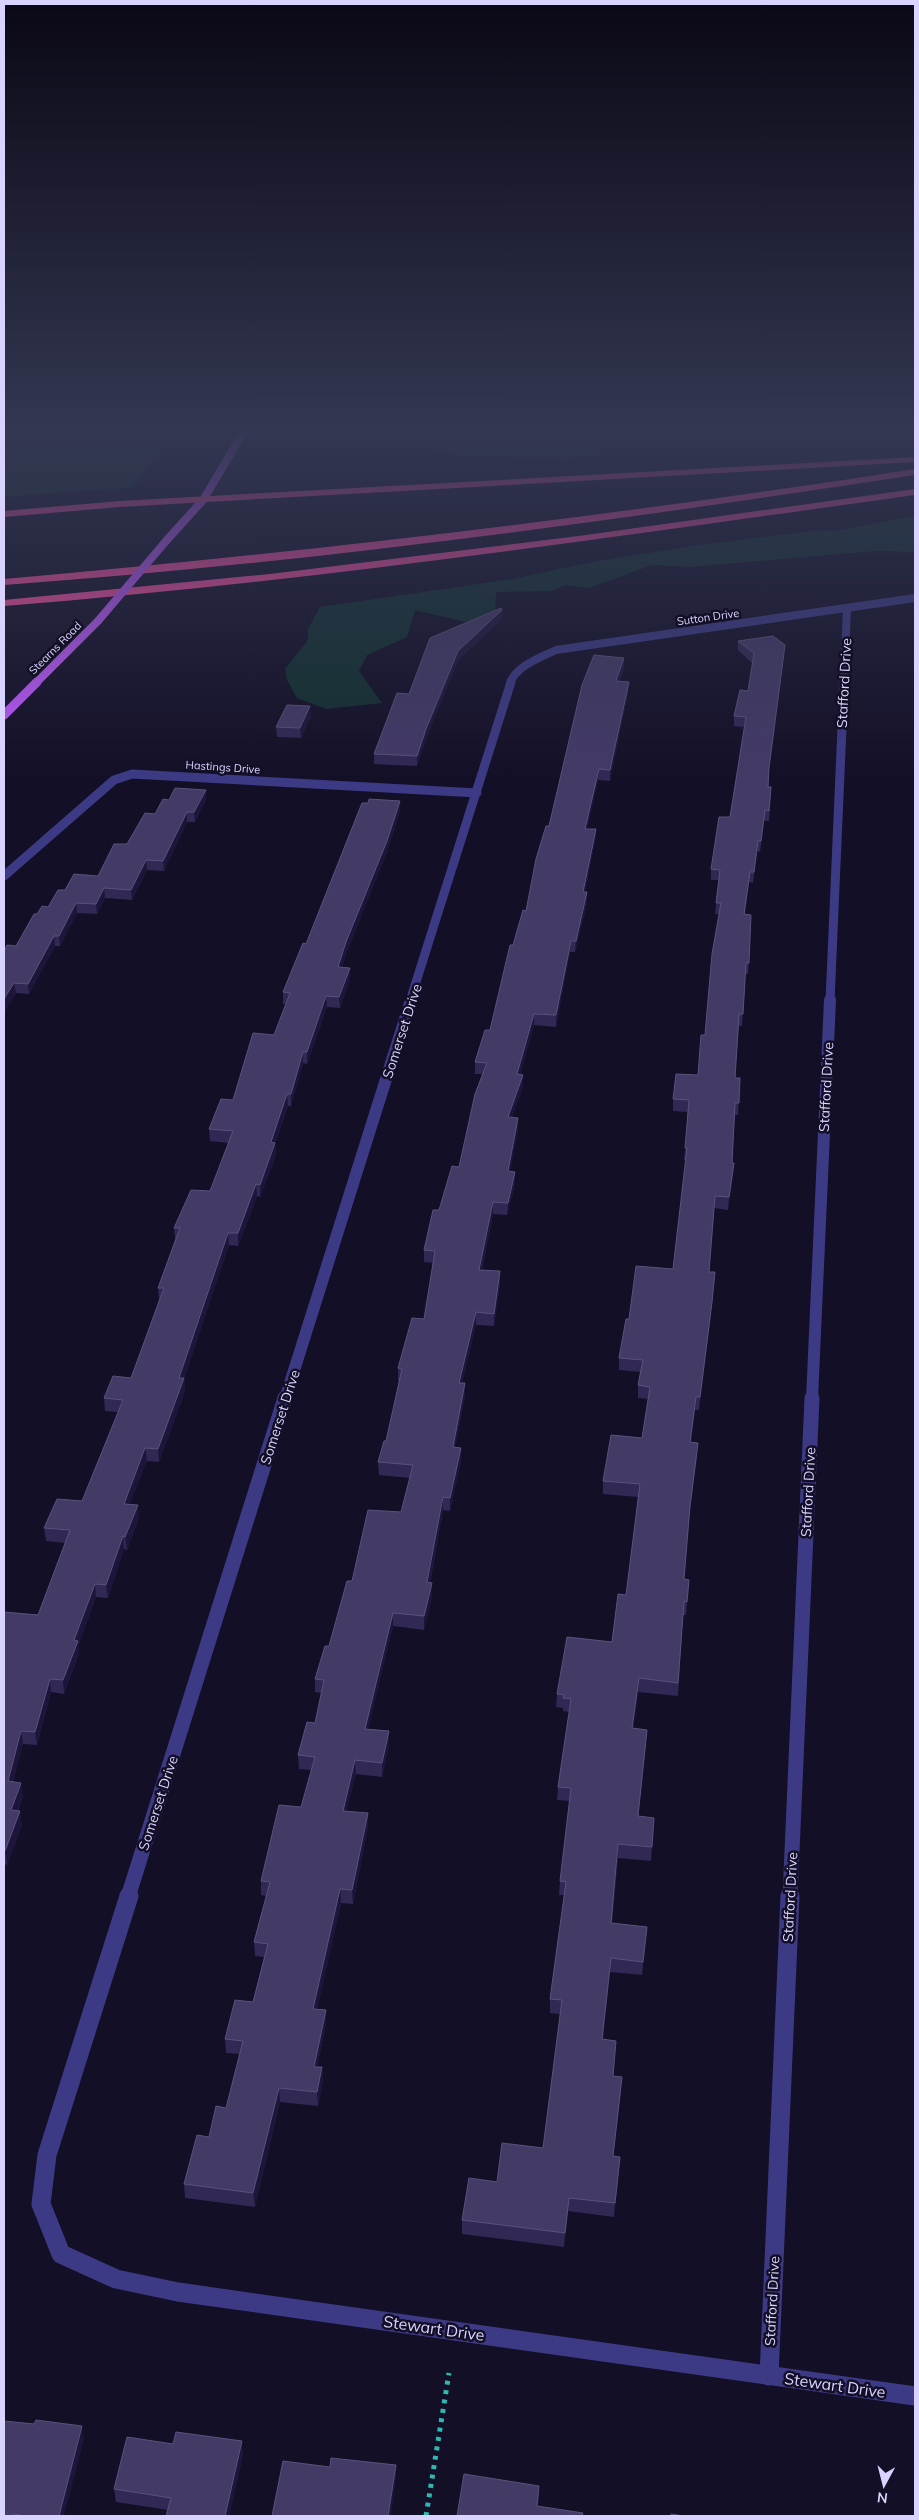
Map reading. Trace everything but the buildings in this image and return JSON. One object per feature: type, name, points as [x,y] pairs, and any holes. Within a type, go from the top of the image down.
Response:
[{"type":"highway","points":[[4,582],[364,546]]},
{"type":"highway","points":[[4,603],[270,577],[526,546]]},
{"type":"main road","name":"Stearns Road","points":[[4,715],[98,621],[162,546]]},
{"type":"street","name":"Sutton Drive","points":[[512,678],[531,662],[556,650],[915,598]]},
{"type":"street","name":"Stafford Drive","points":[[769,2376],[847,608]]},
{"type":"street","name":"Somerset Drive","points":[[47,2155],[512,678]]},
{"type":"street","name":"Hastings Drive","points":[[4,876],[114,780],[132,774],[477,793]]},
{"type":"street","name":"Stewart Drive","points":[[47,2155],[41,2204],[61,2254],[116,2279],[178,2292],[915,2396]]},
{"type":"path","points":[[426,2516],[449,2373]]},
{"type":"green space","points":[[694,546],[915,546],[915,552],[876,551],[690,567],[652,565],[589,588],[565,585],[552,591],[496,592],[495,617],[470,623],[415,610],[407,637],[367,655],[359,671],[382,703],[326,709],[297,698],[287,680],[285,669],[308,640],[308,629],[320,607],[512,579],[593,562]]}]
